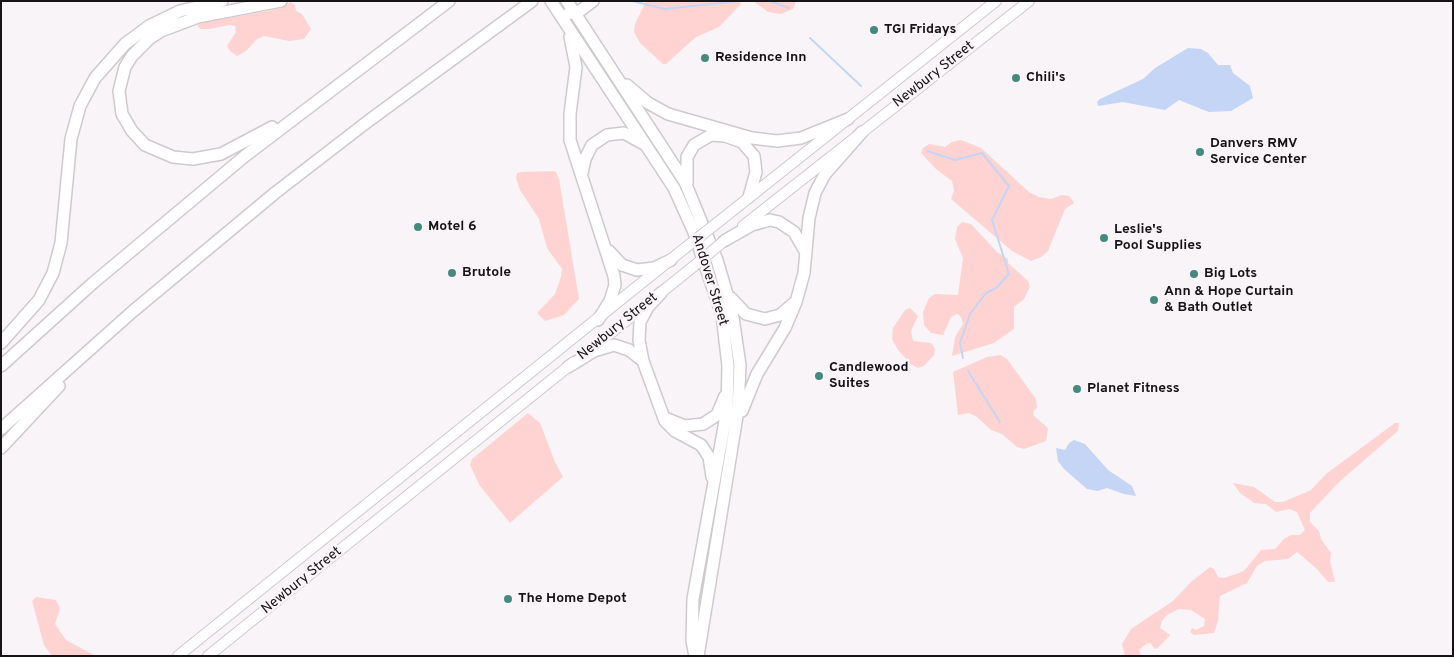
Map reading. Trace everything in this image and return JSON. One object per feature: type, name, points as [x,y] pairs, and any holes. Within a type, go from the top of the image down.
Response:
[{"type":"highway","points":[[1,343],[39,300],[53,273],[61,243],[72,131],[80,106],[94,78],[125,44],[149,26],[180,11],[222,1]]},
{"type":"highway","points":[[281,1],[185,20],[150,38],[132,56],[121,79],[120,104],[127,124],[137,138],[153,150],[173,157],[202,158],[231,150],[322,96]]},
{"type":"highway","points":[[1,366],[179,210],[322,96],[449,1]]},
{"type":"highway","points":[[552,1],[564,10],[576,14],[593,1]]},
{"type":"highway","name":"Andover Street","points":[[552,1],[651,150],[682,203],[709,272],[722,315],[729,380],[728,410],[693,599],[692,641],[697,656]]},
{"type":"highway","name":"Andover Street","points":[[567,1],[676,167],[692,198],[727,290],[740,365],[740,395],[697,656]]},
{"type":"highway","points":[[1,430],[108,333],[275,193],[367,122],[529,3]]},
{"type":"highway","points":[[561,17],[573,44],[575,58],[569,132],[607,250],[615,285],[610,301],[598,320]]},
{"type":"highway","points":[[607,63],[630,88],[658,109],[691,123],[752,138],[777,141],[801,138],[848,119]]},
{"type":"highway","points":[[735,432],[757,374],[785,328],[796,302],[806,257],[812,204],[819,184],[836,160],[862,132]]},
{"type":"highway","points":[[582,173],[585,158],[592,145],[607,135],[624,133],[632,136],[651,150]]},
{"type":"highway","points":[[692,198],[685,173],[687,157],[697,142],[715,134],[738,140],[752,152],[756,172],[750,197]]},
{"type":"highway","points":[[724,241],[752,225],[770,220],[779,222],[794,232],[800,240],[806,257]]},
{"type":"highway","points":[[607,250],[622,265],[637,270],[654,268],[671,260]]},
{"type":"highway","points":[[727,290],[739,309],[755,318],[764,319],[780,315],[796,302]]},
{"type":"highway","points":[[661,293],[648,307],[640,322],[638,330],[643,361],[661,414],[669,426],[696,441],[706,451],[711,465],[713,493]]},
{"type":"highway","points":[[1,448],[108,333]]},
{"type":"highway","points":[[568,367],[594,351],[614,346],[629,350],[643,361]]},
{"type":"highway","points":[[661,414],[685,426],[703,424],[717,415],[729,380]]},
{"type":"main road","name":"Newbury Street","points":[[178,656],[598,320],[685,248],[996,1]]},
{"type":"main road","name":"Newbury Street","points":[[208,656],[724,241],[1029,1]]},
{"type":"shaded area","points":[[646,1],[740,1],[741,4],[719,27],[696,37],[666,64],[663,64],[640,43],[634,32],[635,24]]},
{"type":"shaded area","points":[[753,1],[796,1],[793,9],[781,14],[768,12]]},
{"type":"shaded area","points":[[290,2],[295,5],[296,11],[302,14],[311,29],[304,39],[289,41],[264,36],[257,39],[246,51],[237,56],[227,46],[236,32],[235,26],[229,25],[200,29],[197,25],[214,18],[240,16],[282,8]]},
{"type":"shaded area","points":[[961,140],[981,148],[1029,192],[1039,197],[1051,199],[1062,195],[1069,196],[1074,203],[1065,209],[1048,251],[1041,257],[1031,261],[1012,251],[951,199],[954,191],[952,181],[936,169],[921,153],[923,148],[929,144],[945,147],[952,142]]},
{"type":"shaded area","points":[[521,172],[556,172],[559,179],[579,299],[564,315],[545,321],[537,313],[555,294],[562,269],[547,248],[539,219],[520,190],[516,178],[517,173]]},
{"type":"shaded area","points":[[962,222],[971,224],[997,252],[1008,259],[1008,263],[1028,281],[1030,287],[1024,299],[1014,307],[1014,329],[994,343],[952,356],[955,337],[963,324],[961,317],[957,314],[951,317],[943,335],[931,333],[924,325],[923,312],[929,298],[935,294],[958,295],[963,258],[955,239],[957,227]]},
{"type":"shaded area","points":[[910,308],[918,316],[911,331],[913,341],[931,343],[935,349],[934,355],[924,366],[918,368],[912,365],[898,350],[892,339],[893,328],[905,310]]},
{"type":"shaded area","points":[[1001,355],[1007,359],[1036,399],[1037,408],[1033,411],[1034,416],[1048,428],[1046,441],[1024,449],[1017,447],[1002,434],[991,430],[977,417],[969,413],[958,415],[953,372],[987,357]]},
{"type":"shaded area","points":[[528,413],[540,423],[563,477],[510,523],[480,486],[470,465],[472,459]]},
{"type":"shaded area","points":[[1395,423],[1399,423],[1398,431],[1339,482],[1310,513],[1310,522],[1319,531],[1321,539],[1331,553],[1330,561],[1335,582],[1328,582],[1317,569],[1297,552],[1288,559],[1265,561],[1257,566],[1247,583],[1220,596],[1218,621],[1214,633],[1194,635],[1190,632],[1192,628],[1196,630],[1204,626],[1205,619],[1191,610],[1179,609],[1167,615],[1162,621],[1160,628],[1170,635],[1159,647],[1155,649],[1150,643],[1146,644],[1139,650],[1141,656],[1125,656],[1122,644],[1131,629],[1173,601],[1191,582],[1210,567],[1214,569],[1218,577],[1224,578],[1239,573],[1245,570],[1261,550],[1275,549],[1284,539],[1291,535],[1300,535],[1305,530],[1297,512],[1289,509],[1276,512],[1266,504],[1254,503],[1240,493],[1233,483],[1254,487],[1275,502],[1283,502],[1311,490],[1326,474]]},
{"type":"shaded area","points":[[36,597],[56,600],[60,609],[55,624],[66,640],[96,656],[52,656],[44,645],[32,601]]},
{"type":"water","points":[[1188,48],[1201,49],[1208,53],[1218,65],[1230,65],[1233,73],[1250,86],[1253,98],[1231,111],[1209,112],[1179,100],[1165,110],[1123,102],[1098,106],[1097,102],[1100,99],[1143,79],[1155,68]]},
{"type":"water","points":[[1074,440],[1085,444],[1108,470],[1132,486],[1136,496],[1107,488],[1098,491],[1087,489],[1064,469],[1058,461],[1056,448],[1065,450],[1069,443]]},
{"type":"waterway","points":[[632,1],[665,9],[739,1]]},
{"type":"waterway","points":[[770,1],[789,8]]},
{"type":"waterway","points":[[810,38],[861,86]]},
{"type":"waterway","points":[[927,151],[955,160],[982,153],[1009,186],[992,220],[1009,274],[996,288],[986,293],[970,314],[960,343],[963,358]]},
{"type":"waterway","points":[[968,371],[1000,422]]},
{"type":"place","name":"TGI Fridays","points":[[874,30]]},
{"type":"place","name":"Residence Inn","points":[[705,58]]},
{"type":"place","name":"Chili's","points":[[1016,78]]},
{"type":"place","name":"Danvers RMV Service Center","points":[[1200,152]]},
{"type":"place","name":"Motel 6","points":[[418,227]]},
{"type":"place","name":"Leslie's Pool Supplies","points":[[1104,238]]},
{"type":"place","name":"Brutole","points":[[452,273]]},
{"type":"place","name":"Big Lots","points":[[1194,274]]},
{"type":"place","name":"Ann & Hope Curtain & Bath Outlet","points":[[1154,300]]},
{"type":"place","name":"Candlewood Suites","points":[[819,376]]},
{"type":"place","name":"Planet Fitness","points":[[1077,389]]},
{"type":"place","name":"The Home Depot","points":[[508,599]]}]
